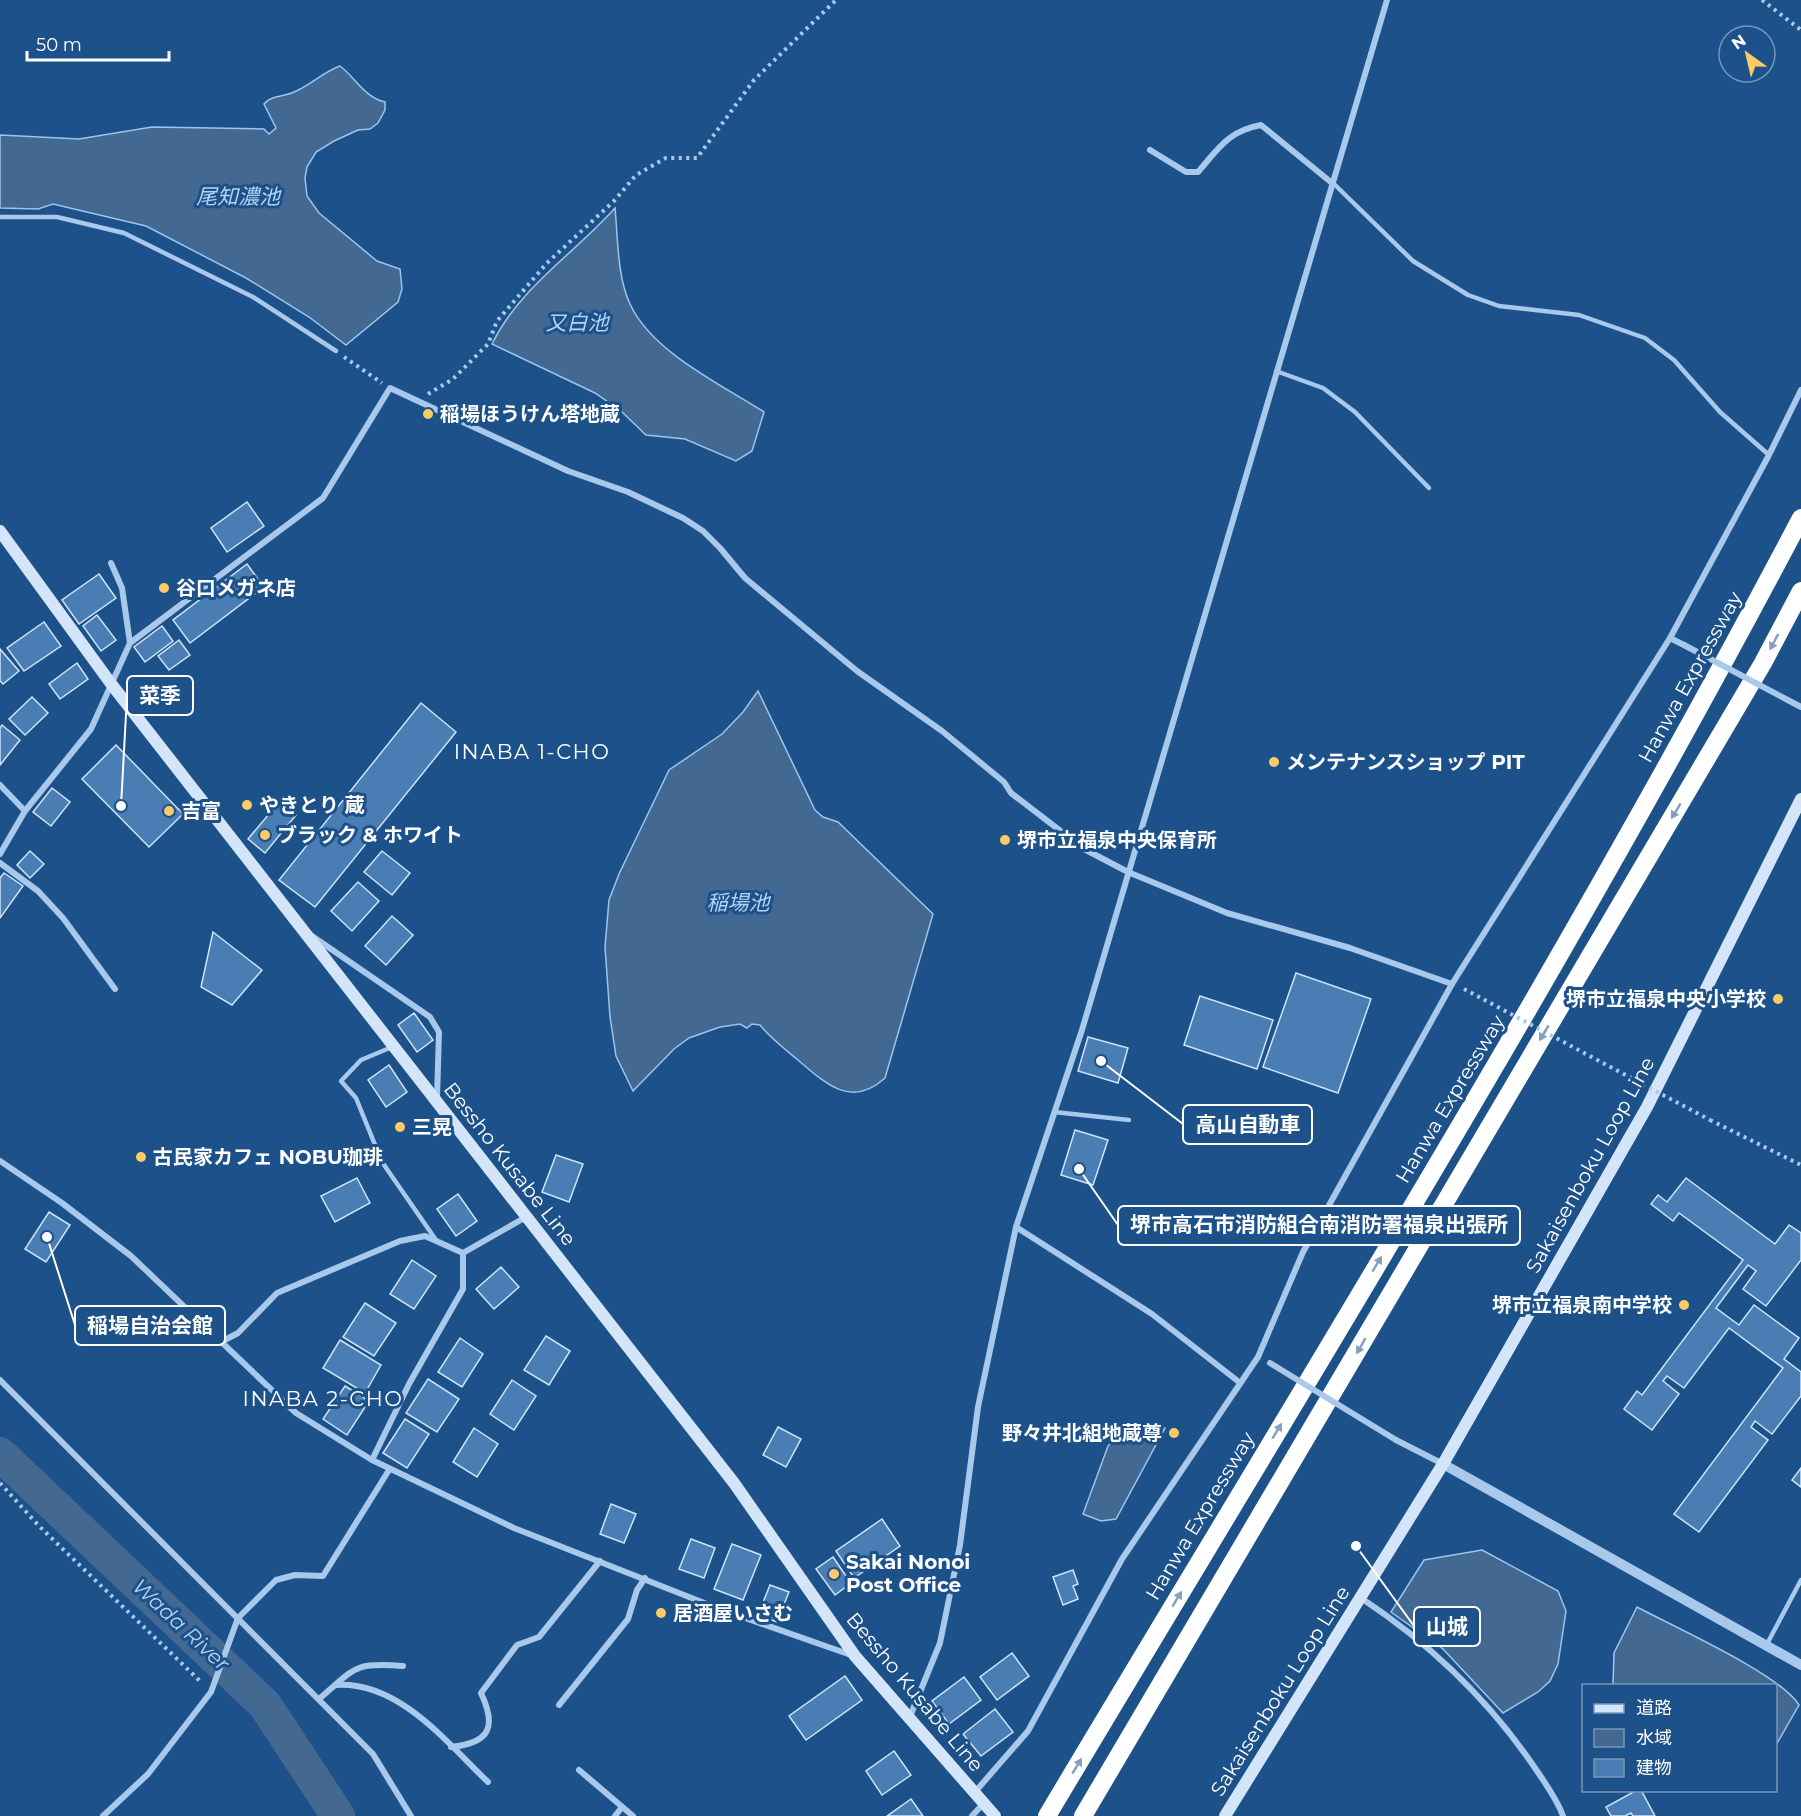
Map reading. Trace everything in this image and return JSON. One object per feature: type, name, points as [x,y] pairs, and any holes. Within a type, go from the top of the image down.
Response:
[{"type":"highway","name":"Hanwa Expressway","points":[[1047,1816],[1515,1034],[1733,647],[1801,518]]},
{"type":"highway","points":[[1083,1816],[1757,673],[1801,591]]},
{"type":"main road","name":"Bessho Kusabe Line","points":[[0,531],[112,685],[734,1484],[855,1656],[995,1816]]},
{"type":"main road","name":"Sakaisenboku Loop Line","points":[[1225,1816],[1443,1464],[1647,1107],[1801,799]]},
{"type":"street","points":[[909,1719],[940,1643],[960,1545],[978,1407],[1016,1227],[1082,1030],[1387,0]]},
{"type":"street","points":[[1150,150],[1186,172],[1198,172],[1230,135],[1244,128],[1261,125],[1332,183]]},
{"type":"street","points":[[0,854],[25,811],[91,729],[130,643],[322,498],[390,388],[568,471],[628,492],[683,518],[703,531],[745,578],[857,671],[942,731],[1004,782],[1011,793],[1084,849],[1128,872],[1227,913],[1350,948],[1452,984]]},
{"type":"street","points":[[975,1793],[1028,1731],[1122,1559],[1257,1357],[1303,1252],[1452,984],[1670,638],[1769,455],[1801,390]]},
{"type":"street","points":[[111,563],[122,588],[130,643]]},
{"type":"street","points":[[1670,638],[1801,707]]},
{"type":"street","points":[[0,785],[25,811]]},
{"type":"street","points":[[0,862],[38,891],[63,918],[115,989]]},
{"type":"street","points":[[302,929],[430,1017],[439,1032],[437,1102]]},
{"type":"street","points":[[0,1161],[62,1203],[131,1256],[296,1413],[389,1470],[514,1528],[717,1608],[855,1656]]},
{"type":"street","points":[[462,1253],[526,1216]]},
{"type":"street","points":[[1016,1227],[1152,1314],[1239,1382]]},
{"type":"street","points":[[220,1342],[238,1333],[278,1293],[400,1241],[425,1236],[462,1253]]},
{"type":"street","points":[[372,1460],[410,1384],[463,1289],[462,1253]]},
{"type":"street","points":[[1257,1357],[1396,1440],[1443,1464],[1801,1665]]},
{"type":"street","points":[[0,1380],[373,1754],[411,1816]]},
{"type":"street","points":[[103,1816],[148,1774],[211,1692],[238,1618],[276,1580],[295,1575],[324,1576],[389,1470]]},
{"type":"street","points":[[451,1747],[475,1744],[483,1737],[490,1724],[490,1712],[481,1693],[517,1645],[538,1637],[600,1561]]},
{"type":"street","points":[[559,1706],[628,1619],[637,1590],[645,1578]]},
{"type":"street","points":[[1360,1598],[1431,1650],[1484,1702],[1519,1744],[1563,1816]]},
{"type":"street","points":[[319,1699],[351,1670],[370,1664],[403,1666]]},
{"type":"street","points":[[336,1685],[366,1687],[416,1714],[488,1782]]},
{"type":"street","points":[[579,1770],[633,1816]]},
{"type":"street","points":[[972,1816],[984,1803]]},
{"type":"street","points":[[615,1816],[622,1808]]},
{"type":"lane","points":[[1332,183],[1413,261],[1468,295],[1499,306],[1579,315],[1645,338],[1674,360],[1720,412],[1769,455]]},
{"type":"lane","points":[[0,217],[57,217],[124,233],[253,297],[336,351]]},
{"type":"lane","points":[[1276,371],[1323,388],[1355,412],[1430,488]]},
{"type":"lane","points":[[394,1047],[361,1060],[341,1081],[356,1098],[382,1162],[436,1240]]},
{"type":"lane","points":[[1054,1112],[1129,1120]]},
{"type":"lane","points":[[1767,1644],[1801,1580]]},
{"type":"path","points":[[417,401],[453,379],[488,344],[497,321],[547,263],[615,201],[636,175],[666,159],[697,158],[754,80],[836,0]]},
{"type":"path","points":[[1762,0],[1801,30]]},
{"type":"path","points":[[336,351],[359,370],[390,388]]},
{"type":"path","points":[[1464,989],[1710,1120],[1801,1165]]},
{"type":"path","points":[[0,1483],[39,1526],[211,1692]]},
{"type":"water","name":"尾知濃池","points":[[340,66],[371,96],[385,102],[385,110],[378,123],[370,129],[358,130],[316,152],[307,167],[305,178],[307,196],[319,213],[377,261],[400,269],[402,289],[398,302],[346,345],[309,317],[246,278],[146,226],[53,204],[38,209],[0,208],[0,135],[79,139],[152,127],[264,129],[269,134],[276,128],[264,104],[267,101],[290,94]]},
{"type":"water","name":"又白池","points":[[615,208],[623,281],[630,304],[640,321],[670,352],[689,366],[764,412],[752,451],[736,461],[685,439],[646,435],[621,411],[595,393],[492,344],[503,324],[532,288]]},
{"type":"water","name":"稲場池","points":[[758,691],[815,810],[823,817],[838,822],[933,914],[885,1078],[861,1092],[839,1089],[808,1069],[760,1025],[752,1024],[747,1028],[740,1024],[720,1027],[689,1038],[674,1049],[633,1091],[616,1056],[610,1017],[605,947],[609,900],[619,874],[669,770],[722,734],[743,712]]},
{"type":"water","points":[[1128,1421],[1165,1428],[1116,1519],[1101,1521],[1083,1514],[1108,1446]]},
{"type":"water","points":[[1482,1550],[1558,1591],[1566,1611],[1558,1664],[1550,1681],[1538,1692],[1503,1713],[1443,1649],[1391,1612],[1424,1560]]},
{"type":"water","points":[[1637,1607],[1771,1679],[1788,1693],[1799,1705],[1777,1743],[1777,1684],[1613,1684],[1614,1653]]},
{"type":"building","points":[[247,502],[264,526],[227,552],[211,528]]},
{"type":"building","points":[[247,564],[264,587],[190,643],[173,620]]},
{"type":"building","points":[[99,574],[116,598],[79,624],[62,600]]},
{"type":"building","points":[[97,615],[116,640],[101,651],[83,626]]},
{"type":"building","points":[[44,622],[61,646],[24,671],[7,648]]},
{"type":"building","points":[[162,626],[173,641],[145,662],[134,647]]},
{"type":"building","points":[[179,640],[190,655],[169,670],[158,656]]},
{"type":"building","points":[[0,649],[19,671],[3,684],[0,681]]},
{"type":"building","points":[[77,663],[88,679],[60,699],[49,684]]},
{"type":"building","points":[[32,697],[48,713],[25,735],[9,719]]},
{"type":"building","points":[[421,703],[456,732],[315,907],[279,880]]},
{"type":"building","points":[[2,725],[20,740],[0,765],[0,728]]},
{"type":"building","points":[[116,745],[183,814],[149,847],[82,779]]},
{"type":"building","points":[[52,788],[70,802],[51,826],[33,812]]},
{"type":"building","points":[[280,801],[296,815],[265,853],[248,839]]},
{"type":"building","points":[[30,851],[44,864],[30,878],[17,865]]},
{"type":"building","points":[[382,851],[410,873],[392,895],[364,872]]},
{"type":"building","points":[[4,873],[23,886],[0,918],[0,878]]},
{"type":"building","points":[[358,882],[379,901],[352,931],[331,911]]},
{"type":"building","points":[[392,916],[413,935],[386,965],[365,946]]},
{"type":"building","points":[[213,932],[262,970],[232,1005],[201,987]]},
{"type":"building","points":[[1296,973],[1371,999],[1338,1093],[1263,1067]]},
{"type":"building","points":[[1200,996],[1273,1020],[1257,1069],[1184,1045]]},
{"type":"building","points":[[414,1013],[433,1040],[417,1052],[398,1025]]},
{"type":"building","points":[[1088,1037],[1128,1048],[1118,1083],[1078,1071]]},
{"type":"building","points":[[389,1065],[407,1092],[386,1107],[368,1080]]},
{"type":"building","points":[[1075,1130],[1108,1140],[1093,1185],[1061,1175]]},
{"type":"building","points":[[556,1155],[583,1164],[569,1202],[542,1192]]},
{"type":"building","points":[[357,1178],[370,1203],[335,1222],[321,1196]]},
{"type":"building","points":[[1686,1178],[1775,1244],[1789,1225],[1801,1233],[1801,1260],[1766,1306],[1743,1289],[1756,1271],[1748,1265],[1716,1308],[1739,1325],[1754,1305],[1799,1338],[1784,1359],[1801,1372],[1801,1396],[1772,1434],[1755,1421],[1751,1427],[1768,1440],[1699,1532],[1674,1514],[1783,1368],[1729,1328],[1684,1388],[1667,1376],[1663,1381],[1679,1394],[1652,1430],[1624,1409],[1637,1391],[1642,1395],[1743,1260],[1679,1213],[1673,1221],[1651,1204],[1658,1195],[1667,1202]]},
{"type":"building","points":[[458,1194],[477,1221],[456,1236],[437,1209]]},
{"type":"building","points":[[49,1212],[70,1225],[46,1262],[25,1249]]},
{"type":"building","points":[[412,1260],[436,1276],[414,1309],[390,1294]]},
{"type":"building","points":[[501,1267],[519,1287],[494,1309],[476,1289]]},
{"type":"building","points":[[365,1303],[396,1323],[374,1356],[343,1337]]},
{"type":"building","points":[[546,1336],[570,1351],[549,1385],[524,1370]]},
{"type":"building","points":[[460,1338],[483,1354],[462,1387],[438,1372]]},
{"type":"building","points":[[340,1340],[381,1365],[365,1393],[323,1368]]},
{"type":"building","points":[[428,1379],[459,1399],[437,1432],[406,1413]]},
{"type":"building","points":[[512,1380],[536,1396],[514,1430],[490,1414]]},
{"type":"building","points":[[345,1386],[369,1401],[347,1435],[323,1419]]},
{"type":"building","points":[[405,1419],[429,1434],[407,1468],[383,1453]]},
{"type":"building","points":[[778,1427],[801,1439],[786,1467],[763,1455]]},
{"type":"building","points":[[474,1428],[498,1444],[477,1477],[453,1462]]},
{"type":"building","points":[[1801,1468],[1801,1487],[1792,1480]]},
{"type":"building","points":[[611,1504],[636,1514],[624,1543],[600,1534]]},
{"type":"building","points":[[882,1519],[900,1546],[854,1578],[836,1551]]},
{"type":"building","points":[[691,1539],[715,1548],[704,1578],[679,1569]]},
{"type":"building","points":[[732,1544],[761,1555],[743,1600],[714,1589]]},
{"type":"building","points":[[833,1557],[851,1583],[835,1595],[816,1569]]},
{"type":"building","points":[[1073,1570],[1078,1584],[1073,1586],[1078,1599],[1063,1605],[1053,1577]]},
{"type":"building","points":[[770,1585],[789,1592],[777,1622],[758,1615]]},
{"type":"building","points":[[1012,1653],[1029,1676],[997,1700],[980,1677]]},
{"type":"building","points":[[845,1676],[862,1700],[806,1740],[789,1716]]},
{"type":"building","points":[[964,1677],[981,1700],[949,1724],[932,1701]]},
{"type":"building","points":[[995,1709],[1013,1732],[981,1756],[963,1734]]},
{"type":"building","points":[[894,1751],[911,1775],[882,1795],[866,1771]]},
{"type":"building","points":[[1633,1792],[1642,1792],[1655,1816],[1633,1816],[1631,1813],[1625,1816],[1611,1816],[1606,1807]]},
{"type":"building","points":[[911,1799],[923,1816],[887,1816]]},
{"type":"waterway","name":"Wada River","points":[[0,1454],[265,1705],[338,1816]]},
{"type":"place","name":"稲場ほうけん塔地蔵","points":[[428,414]]},
{"type":"place","name":"谷口メガネ店","points":[[164,588]]},
{"type":"place","name":"メンテナンスショップ PIT","points":[[1274,762]]},
{"type":"place","name":"やきとり 蔵","points":[[247,805]]},
{"type":"place","name":"菜季","points":[[121,806]]},
{"type":"place","name":"吉富","points":[[169,811]]},
{"type":"place","name":"ブラック & ホワイト","points":[[265,835]]},
{"type":"place","name":"堺市立福泉中央保育所","points":[[1005,840]]},
{"type":"place","name":"堺市立福泉中央小学校","points":[[1778,999]]},
{"type":"place","name":"高山自動車","points":[[1101,1061]]},
{"type":"place","name":"三晃","points":[[400,1127]]},
{"type":"place","name":"古民家カフェ NOBU珈琲","points":[[141,1157]]},
{"type":"place","name":"堺市高石市消防組合南消防署福泉出張所","points":[[1079,1169]]},
{"type":"place","name":"稲場自治会館","points":[[47,1237]]},
{"type":"place","name":"堺市立福泉南中学校","points":[[1684,1305]]},
{"type":"place","name":"野々井北組地蔵尊","points":[[1174,1433]]},
{"type":"place","name":"山城","points":[[1356,1546]]},
{"type":"place","name":"Sakai Nonoi Post Office","points":[[834,1574]]},
{"type":"place","name":"居酒屋いさむ","points":[[661,1613]]},
{"type":"district","name":"INABA 1-CHO","points":[[532,752]]},
{"type":"district","name":"INABA 2-CHO","points":[[323,1399]]}]
